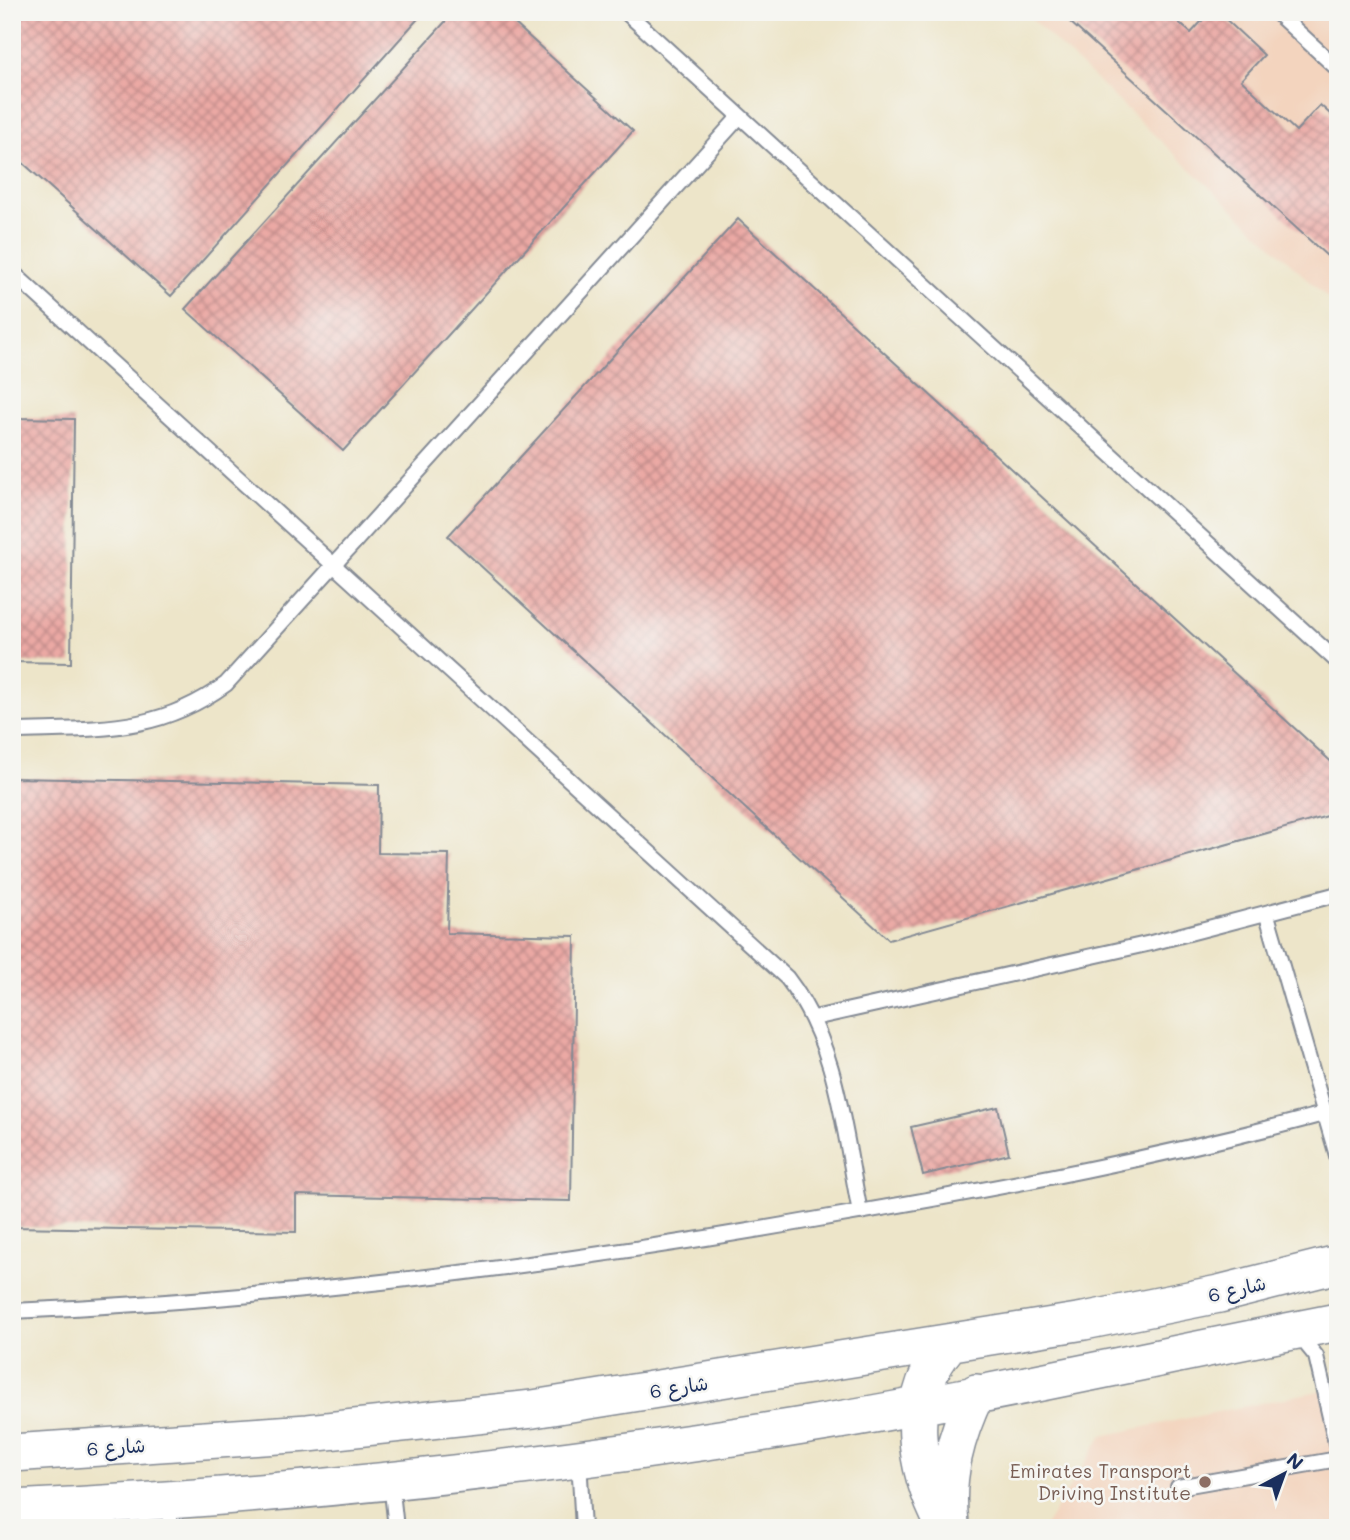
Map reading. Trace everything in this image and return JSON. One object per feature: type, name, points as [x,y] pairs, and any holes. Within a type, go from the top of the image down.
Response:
[{"type":"street","name":"شارع 6","points":[[12,1453],[308,1433],[533,1409],[948,1345],[1138,1310],[1338,1264]]},
{"type":"street","points":[[12,1509],[171,1515],[390,1480],[579,1459],[800,1426],[918,1405],[1338,1322]]},
{"type":"street","points":[[948,1345],[928,1372],[918,1405],[919,1452],[924,1475],[948,1528]]},
{"type":"street","points":[[948,1528],[951,1464],[956,1439],[976,1393]]},
{"type":"lane","points":[[626,12],[1338,662]]},
{"type":"lane","points":[[1276,12],[1338,69]]},
{"type":"lane","points":[[12,731],[143,724],[173,715],[201,702],[226,684],[740,116]]},
{"type":"lane","points":[[12,272],[787,978],[814,1018],[828,1055],[860,1212]]},
{"type":"lane","points":[[814,1018],[1267,915],[1338,894]]},
{"type":"lane","points":[[1267,915],[1331,1112],[1338,1159]]},
{"type":"lane","points":[[12,1311],[274,1294],[470,1273],[666,1246],[860,1212],[1170,1152],[1331,1112]]},
{"type":"lane","points":[[1294,1330],[1316,1356],[1338,1452]]},
{"type":"lane","points":[[579,1459],[583,1528]]},
{"type":"lane","points":[[1178,1487],[1338,1459]]},
{"type":"lane","points":[[390,1480],[396,1528]]},
{"type":"shaded area","points":[[1024,12],[1338,12],[1338,308]]},
{"type":"shaded area","name":"Emirates Transport Driving Institute","points":[[1338,1387],[1338,1528],[1044,1528],[1102,1436]]},
{"type":"building","points":[[12,12],[424,12],[171,296],[12,153]]},
{"type":"building","points":[[454,12],[502,12],[633,131],[343,451],[185,309]]},
{"type":"building","points":[[1059,12],[1167,12],[1191,33],[1210,12],[1218,12],[1264,55],[1241,80],[1296,131],[1320,105],[1338,121],[1338,266]]},
{"type":"building","points":[[738,219],[1338,768],[1338,813],[889,940],[448,536]]},
{"type":"building","points":[[12,418],[74,419],[71,663],[12,662]]},
{"type":"building","points":[[12,778],[379,785],[378,853],[449,854],[447,933],[575,936],[571,1201],[296,1195],[296,1232],[12,1227]]},
{"type":"building","points":[[998,1107],[1009,1154],[923,1175],[911,1127]]},
{"type":"place","name":"Emirates Transport Driving Institute","points":[[1205,1482]]}]
